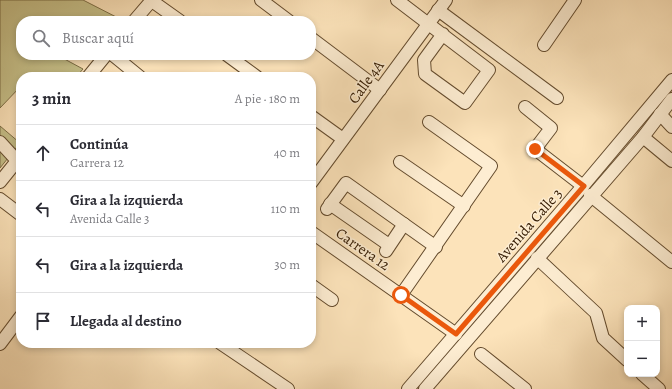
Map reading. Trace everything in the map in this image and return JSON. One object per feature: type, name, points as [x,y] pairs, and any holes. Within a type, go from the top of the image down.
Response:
[{"type":"street","points":[[138,16],[152,0],[173,16]]},
{"type":"street","points":[[261,0],[282,16]]},
{"type":"street","points":[[397,0],[429,23],[489,70],[465,103],[425,74],[424,60],[443,34]]},
{"type":"street","name":"Calle 4A","points":[[316,176],[446,0]]},
{"type":"street","points":[[544,45],[575,0]]},
{"type":"street","points":[[438,10],[557,98]]},
{"type":"street","points":[[316,42],[380,90]]},
{"type":"street","points":[[92,72],[102,60]]},
{"type":"street","points":[[118,60],[134,72]]},
{"type":"street","points":[[234,60],[250,72]]},
{"type":"street","name":"Avenida Calle 3","points":[[424,389],[537,258],[672,80]]},
{"type":"street","name":"Avenida Calle 3","points":[[408,389],[456,334],[587,191],[642,137],[672,99]]},
{"type":"street","points":[[525,107],[552,128],[535,149],[672,262]]},
{"type":"street","points":[[660,114],[672,127]]},
{"type":"street","points":[[316,120],[343,139]]},
{"type":"street","points":[[405,291],[491,166],[429,122]]},
{"type":"street","points":[[642,137],[672,161]]},
{"type":"street","points":[[0,142],[16,157]]},
{"type":"street","points":[[400,162],[464,206]]},
{"type":"street","points":[[0,182],[16,163]]},
{"type":"street","points":[[404,224],[388,248],[329,207],[346,183],[404,224],[436,247]]},
{"type":"street","points":[[0,199],[16,211]]},
{"type":"street","name":"Carrera 12","points":[[316,235],[405,291],[456,334]]},
{"type":"street","points":[[537,258],[596,313],[603,338],[624,357]]},
{"type":"street","points":[[316,289],[332,300]]},
{"type":"street","points":[[0,344],[16,323]]},
{"type":"street","points":[[227,348],[282,387]]},
{"type":"street","points":[[481,354],[525,389]]},
{"type":"street","points":[[645,377],[659,389]]},
{"type":"shaded area","points":[[0,0],[83,0],[114,16],[16,16],[16,60],[66,60],[83,69],[80,72],[16,72],[16,91],[0,108]]},
{"type":"shaded area","points":[[0,126],[16,140],[16,148],[0,168]]},
{"type":"route","points":[[401,295],[456,334],[584,186],[535,149]]}]
